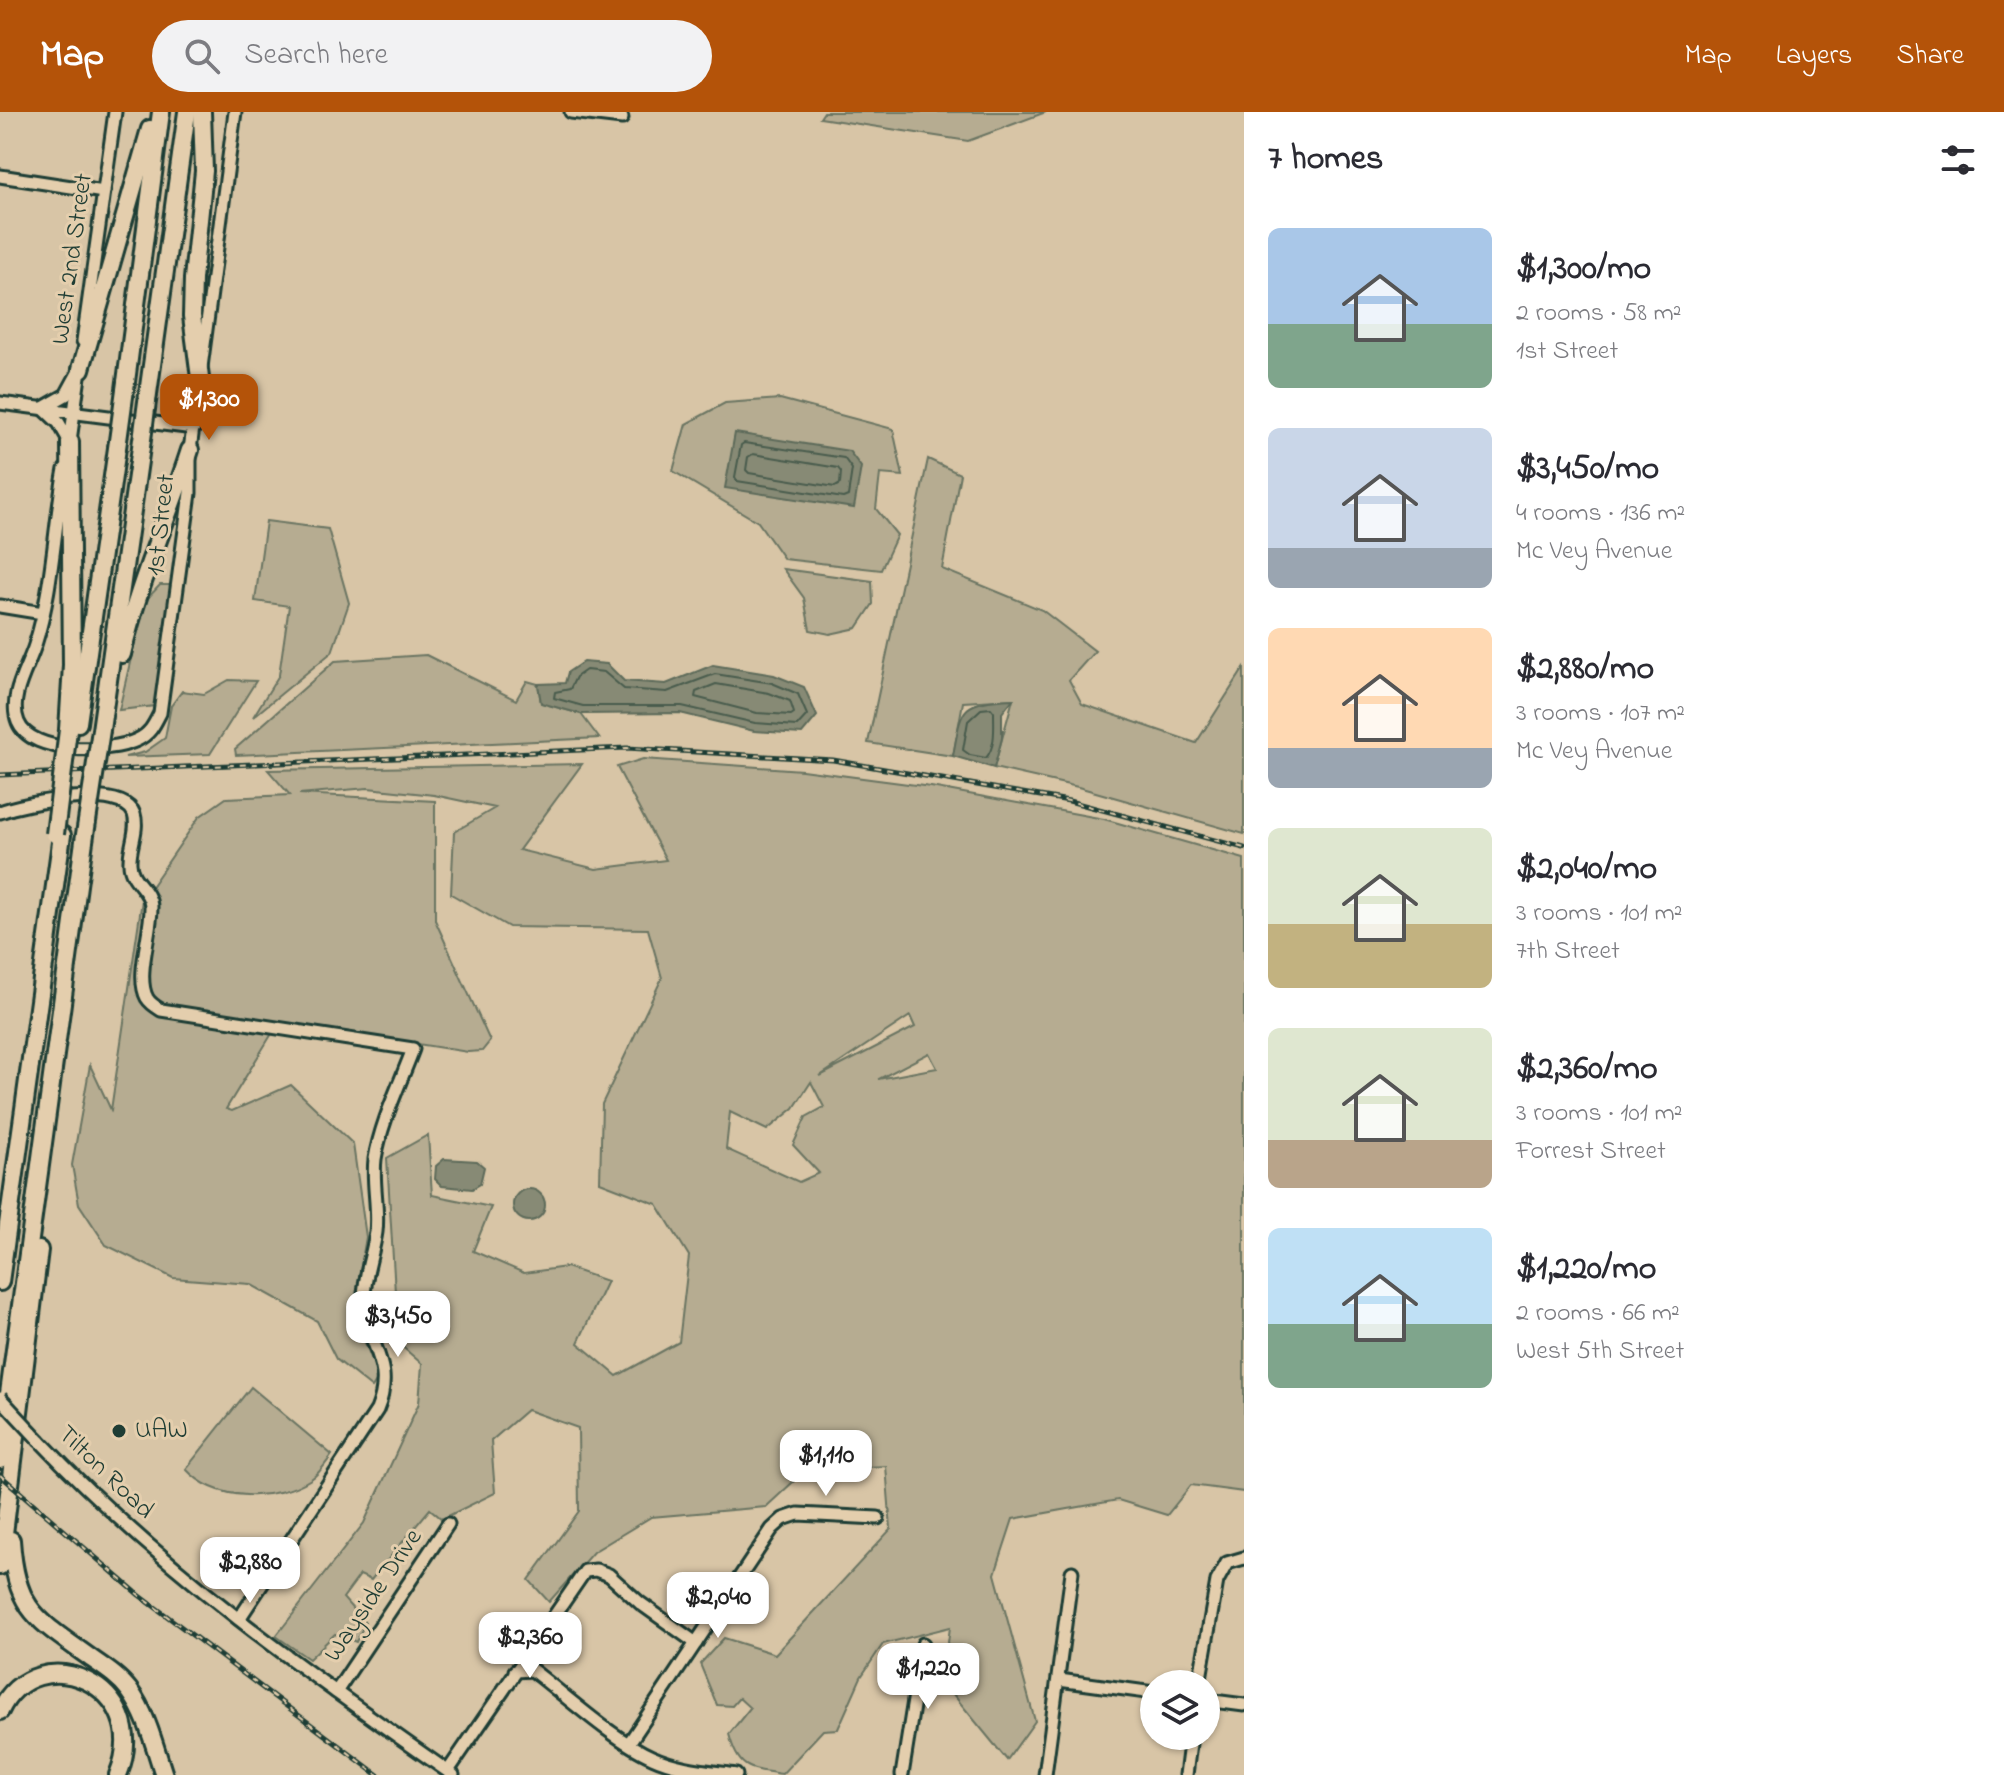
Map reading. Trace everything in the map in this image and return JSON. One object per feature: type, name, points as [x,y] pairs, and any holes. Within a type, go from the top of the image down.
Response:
[{"type":"highway","points":[[81,369],[154,112]]},
{"type":"highway","points":[[0,1282],[72,730],[117,448],[161,112]]},
{"type":"highway","points":[[0,1460],[187,112]]},
{"type":"highway","points":[[200,378],[192,316],[204,171],[202,112]]},
{"type":"highway","points":[[70,442],[72,730]]},
{"type":"highway","points":[[103,721],[139,589],[163,533],[190,450]]},
{"type":"highway","points":[[0,1566],[33,1317],[62,1011]]},
{"type":"highway","points":[[0,1218],[22,1121]]},
{"type":"highway","points":[[9,1508],[13,1573],[19,1593],[33,1613],[117,1677],[131,1692],[164,1775]]},
{"type":"highway","points":[[0,1711],[4,1702],[35,1678],[54,1674],[76,1676],[95,1685],[112,1699],[123,1720],[126,1742],[124,1761],[118,1775]]},
{"type":"street","name":"West 2nd Street","points":[[29,737],[18,723],[15,707],[43,613],[75,411],[115,112]]},
{"type":"street","name":"1st Street","points":[[29,737],[46,745],[77,748],[134,742],[151,731],[160,713],[190,493],[190,450],[235,112]]},
{"type":"street","points":[[571,112],[622,118]]},
{"type":"street","points":[[0,176],[104,192]]},
{"type":"street","points":[[43,408],[66,395],[81,369]]},
{"type":"street","points":[[0,403],[194,428]]},
{"type":"street","points":[[43,408],[59,423],[70,442]]},
{"type":"street","points":[[0,606],[43,613]]},
{"type":"street","points":[[0,812],[48,800],[109,797],[120,800],[134,813],[136,826],[130,865],[150,900],[143,985],[148,1000],[161,1010],[413,1049],[375,1159],[377,1223],[364,1297],[365,1312],[384,1373],[385,1390],[377,1410],[239,1619]]},
{"type":"street","name":"Tilton Road","points":[[0,1398],[125,1526],[239,1619],[450,1773]]},
{"type":"street","points":[[629,1743],[772,1529],[783,1519],[798,1514],[878,1518]]},
{"type":"street","name":"Wayside Drive","points":[[336,1692],[448,1524]]},
{"type":"street","points":[[1201,1670],[1217,1581],[1227,1563],[1244,1558]]},
{"type":"street","points":[[450,1773],[515,1671],[585,1571],[596,1570],[609,1575],[640,1603],[696,1643]]},
{"type":"street","points":[[1045,1775],[1072,1572]]},
{"type":"street","points":[[902,1775],[923,1644]]},
{"type":"street","points":[[515,1671],[532,1670],[651,1757],[684,1767],[736,1775]]},
{"type":"street","points":[[1059,1680],[1140,1691]]},
{"type":"street","points":[[1220,1702],[1244,1705]]},
{"type":"street","points":[[1186,1775],[1189,1750]]},
{"type":"shaded area","points":[[824,112],[1046,112],[968,141],[820,118]]},
{"type":"shaded area","points":[[780,399],[893,429],[903,476],[880,474],[876,509],[897,535],[881,570],[784,559],[758,522],[673,471],[686,424],[725,403]]},
{"type":"shaded area","points":[[928,459],[960,474],[942,569],[1042,610],[1095,651],[1069,680],[1082,704],[1196,743],[1244,668],[1244,834],[1078,787],[994,768],[1013,699],[963,702],[953,756],[868,743]]},
{"type":"shaded area","points":[[266,521],[328,529],[349,603],[332,652],[253,717],[279,675],[289,606],[255,601]]},
{"type":"shaded area","points":[[783,569],[872,581],[873,604],[857,628],[830,634],[810,630],[804,598]]},
{"type":"shaded area","points":[[160,585],[171,585],[155,706],[119,710],[144,602]]},
{"type":"shaded area","points":[[426,655],[516,700],[527,681],[538,684],[541,703],[581,714],[599,738],[236,755],[235,749],[335,661]]},
{"type":"shaded area","points":[[229,680],[256,681],[210,754],[125,757],[145,752],[165,738],[171,706],[182,691],[204,694]]},
{"type":"shaded area","points":[[643,759],[802,770],[931,787],[1104,819],[1244,859],[1244,1492],[1191,1485],[1167,1515],[1118,1500],[1013,1519],[995,1574],[1035,1721],[1007,1760],[943,1682],[950,1627],[883,1644],[861,1677],[838,1729],[823,1730],[782,1774],[746,1765],[732,1746],[729,1734],[750,1708],[739,1698],[732,1706],[717,1705],[700,1664],[724,1638],[775,1654],[891,1529],[886,1466],[806,1470],[766,1507],[651,1517],[593,1552],[549,1602],[529,1580],[579,1511],[578,1428],[527,1410],[491,1441],[495,1493],[442,1519],[430,1509],[371,1580],[360,1575],[343,1598],[365,1623],[356,1642],[335,1634],[309,1659],[276,1636],[364,1523],[419,1403],[422,1364],[398,1343],[387,1158],[428,1135],[432,1195],[491,1207],[473,1251],[524,1273],[566,1267],[607,1281],[578,1343],[617,1376],[679,1342],[689,1256],[657,1204],[600,1182],[602,1104],[662,978],[648,929],[509,927],[451,894],[454,832],[495,808],[434,795],[368,788],[299,794],[435,801],[435,920],[490,1041],[482,1051],[468,1052],[279,1022],[226,1109],[232,1111],[291,1085],[353,1144],[366,1237],[353,1313],[379,1377],[372,1388],[336,1359],[317,1321],[250,1284],[173,1278],[106,1245],[79,1204],[72,1165],[90,1065],[111,1110],[142,900],[199,817],[226,798],[290,795],[268,770],[582,764],[519,850],[596,869],[666,860],[617,767]],"holes":[[[910,1016],[915,1027],[820,1076]],[[929,1053],[937,1068],[880,1079]],[[811,1082],[824,1107],[806,1117],[793,1145],[819,1173],[799,1182],[726,1149],[730,1112],[767,1130],[794,1108]]]},
{"type":"shaded area","points":[[251,1387],[332,1455],[320,1471],[297,1487],[264,1495],[229,1493],[213,1488],[186,1469]]},
{"type":"water","points":[[735,433],[849,451],[861,467],[854,508],[725,488]]},
{"type":"water","points":[[583,662],[607,664],[624,681],[666,684],[713,665],[774,675],[804,687],[817,716],[802,734],[754,731],[680,713],[581,714],[541,703],[538,684],[565,683],[568,672]]},
{"type":"water","points":[[1013,699],[1002,713],[1002,738],[994,768],[953,756],[966,710],[983,702]]},
{"type":"water","points":[[444,1159],[477,1161],[484,1167],[480,1184],[472,1189],[442,1186],[435,1179],[436,1166]]},
{"type":"water","points":[[529,1189],[540,1194],[545,1205],[540,1216],[529,1221],[518,1216],[513,1205],[518,1194]]},
{"type":"railway","points":[[0,775],[627,748],[833,760],[1069,801],[1244,848]]},
{"type":"railway","points":[[0,1475],[139,1595],[378,1775]]},
{"type":"place","name":"UAW","points":[[119,1431]]}]
